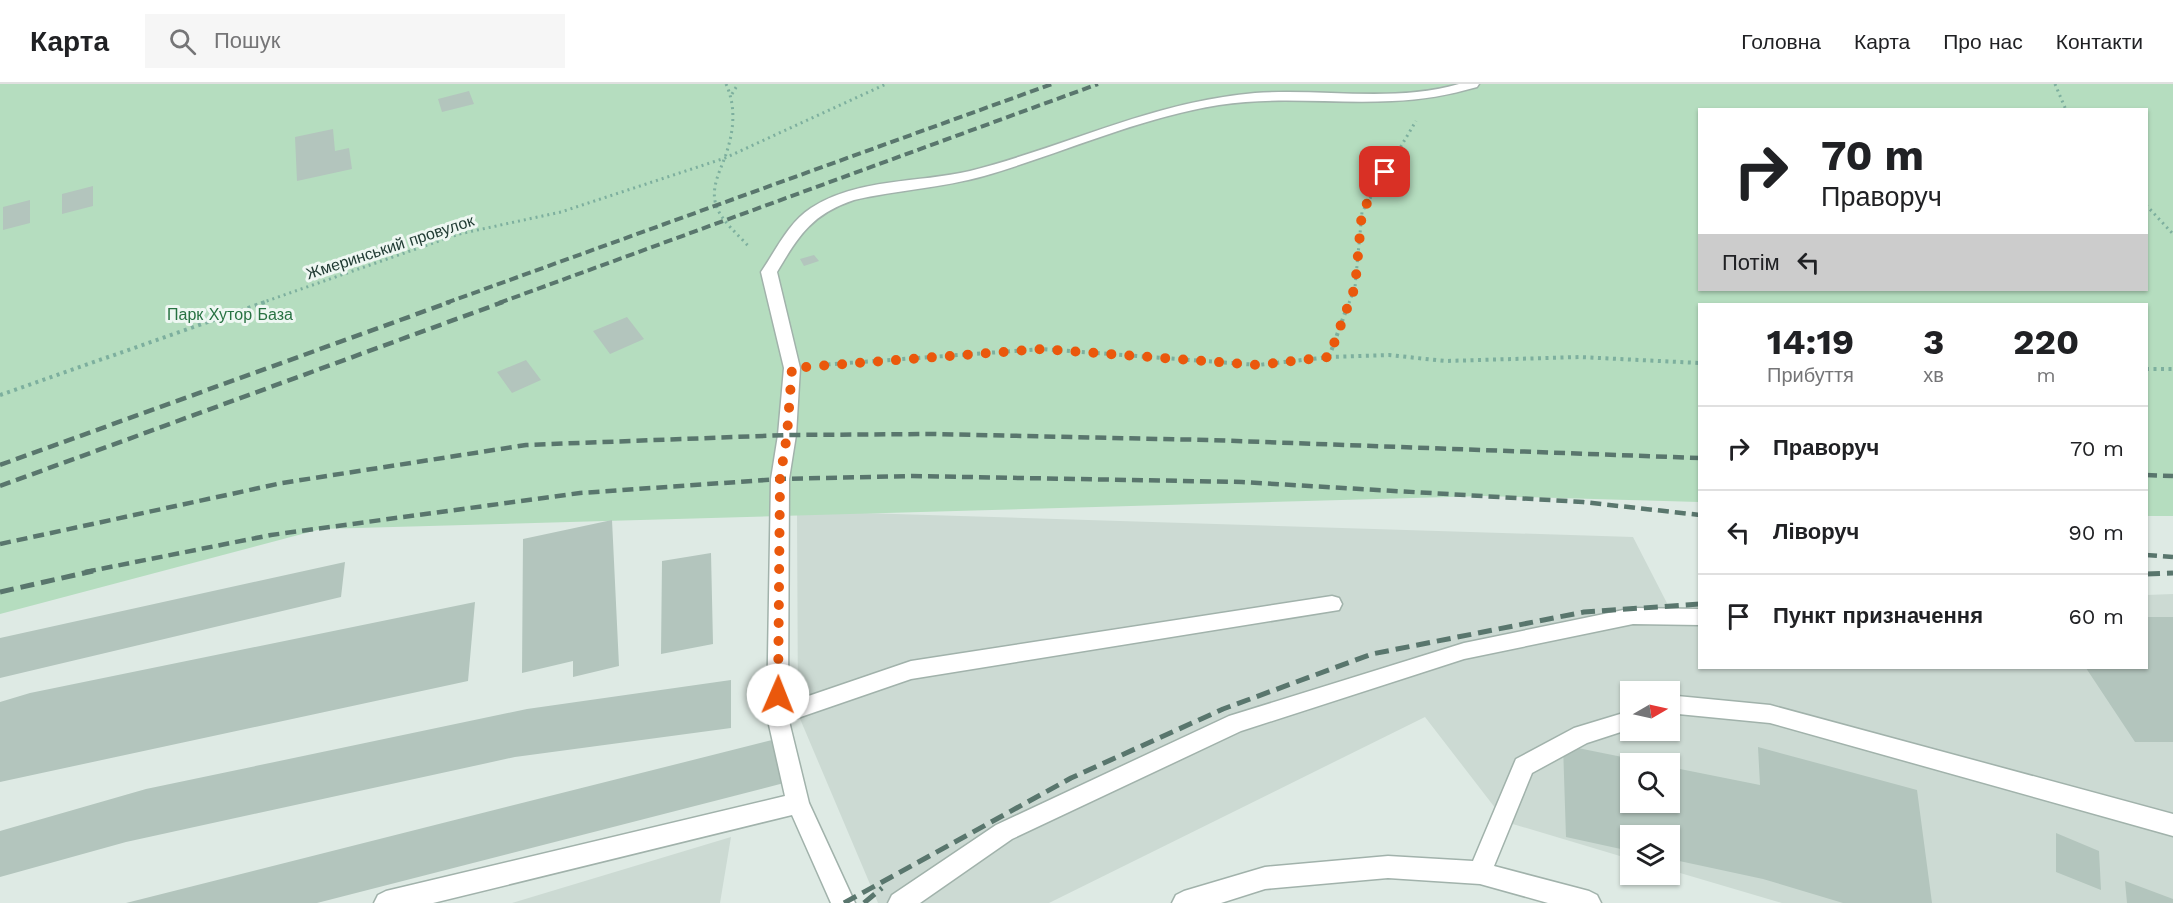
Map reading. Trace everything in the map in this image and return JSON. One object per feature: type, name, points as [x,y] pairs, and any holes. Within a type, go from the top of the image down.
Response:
[{"type":"street","points":[[843,903],[798,803],[777,716],[780,479],[787,435],[792,368],[769,272],[791,238],[816,211],[846,198],[977,174],[1165,111],[1256,97],[1387,98],[1431,94],[1473,84]]},
{"type":"street","points":[[777,716],[911,670],[1332,604]]},
{"type":"street","points":[[900,903],[1004,831],[1236,723],[1464,651],[1633,616],[1698,617]]},
{"type":"street","points":[[1680,705],[1770,714],[2173,825]]},
{"type":"street","points":[[1480,873],[1524,766],[1581,735],[1620,723]]},
{"type":"street","points":[[386,903],[798,803]]},
{"type":"street","points":[[1184,903],[1265,878],[1388,867],[1480,873],[1589,903]]},
{"type":"path","points":[[726,84],[732,94],[734,116],[725,158],[714,184],[716,206],[769,272]]},
{"type":"path","points":[[732,94],[738,84]]},
{"type":"path","name":"Жмеринський провулок","points":[[0,395],[459,234],[561,212],[725,158],[886,84]]},
{"type":"path","points":[[2055,84],[2065,108]]},
{"type":"path","points":[[1329,357],[1355,287],[1362,212],[1431,94]]},
{"type":"path","points":[[2148,207],[2173,234]]},
{"type":"path","points":[[792,368],[1042,349],[1258,365],[1329,357],[1389,355],[1445,361],[1581,357],[1698,363]]},
{"type":"path","points":[[2148,369],[2173,369]]},
{"type":"shaded area","points":[[797,511],[1633,537],[1670,609],[1698,608],[1698,669],[2148,669],[2148,595],[2173,594],[2173,903],[1782,903],[1680,873],[1680,825],[1620,825],[1620,856],[1506,822],[1425,717],[1049,903],[878,903],[798,714]]},
{"type":"shaded area","points":[[731,837],[720,903],[512,903]]},
{"type":"green space","name":"Парк Хутор База","points":[[0,84],[2173,84],[2173,516],[2148,516],[2148,303],[1698,303],[1698,502],[1484,496],[321,529],[0,614]]},
{"type":"building","points":[[469,91],[474,104],[442,112],[438,99]]},
{"type":"building","points":[[333,129],[335,151],[349,148],[352,169],[297,181],[295,137]]},
{"type":"building","points":[[93,186],[93,206],[62,214],[62,194]]},
{"type":"building","points":[[30,200],[30,223],[3,230],[3,207]]},
{"type":"building","points":[[814,255],[819,261],[804,266],[800,259]]},
{"type":"building","points":[[627,317],[644,339],[610,354],[593,331]]},
{"type":"building","points":[[526,360],[541,380],[512,393],[497,372]]},
{"type":"building","points":[[612,520],[619,666],[573,677],[573,661],[522,673],[523,539]]},
{"type":"building","points":[[711,553],[713,644],[661,654],[662,561]]},
{"type":"building","points":[[345,562],[341,597],[0,678],[0,638]]},
{"type":"building","points":[[475,602],[468,681],[0,782],[0,702],[30,693]]},
{"type":"building","points":[[2148,617],[2173,617],[2173,742],[2135,742],[2087,669],[2148,669]]},
{"type":"building","points":[[731,680],[731,728],[515,757],[126,842],[0,877],[0,831],[146,789],[527,709]]},
{"type":"building","points":[[780,738],[784,783],[317,903],[126,903]]},
{"type":"building","points":[[1563,745],[1620,757],[1620,813],[1680,813],[1680,769],[1760,785],[1758,747],[1917,790],[1932,903],[1843,903],[1763,879],[1680,861],[1680,825],[1620,825],[1620,849],[1566,837]]},
{"type":"building","points":[[2056,833],[2099,851],[2101,890],[2056,872]]},
{"type":"building","points":[[2125,881],[2173,899],[2173,903],[2127,903]]},
{"type":"railway","points":[[446,303],[1052,84]]},
{"type":"railway","points":[[499,303],[1098,84]]},
{"type":"railway","points":[[0,465],[450,302]]},
{"type":"railway","points":[[0,486],[503,302]]},
{"type":"railway","points":[[0,544],[282,483],[526,445],[787,435],[932,434],[1209,440],[1698,458]]},
{"type":"railway","points":[[2148,475],[2173,476]]},
{"type":"railway","points":[[85,572],[271,535],[580,493],[780,479],[912,476],[1242,482],[1583,502],[1698,515]]},
{"type":"railway","points":[[2148,555],[2173,557]]},
{"type":"railway","points":[[0,592],[93,571]]},
{"type":"railway","points":[[2148,574],[2173,573]]},
{"type":"railway","points":[[844,903],[1071,778],[1223,709],[1372,654],[1584,612],[1698,604]]},
{"type":"railway","points":[[864,903],[882,888]]},
{"type":"route","points":[[778,695],[780,479],[787,435],[792,368],[1042,349],[1258,365],[1329,357],[1355,287],[1362,212],[1385,172]]}]
